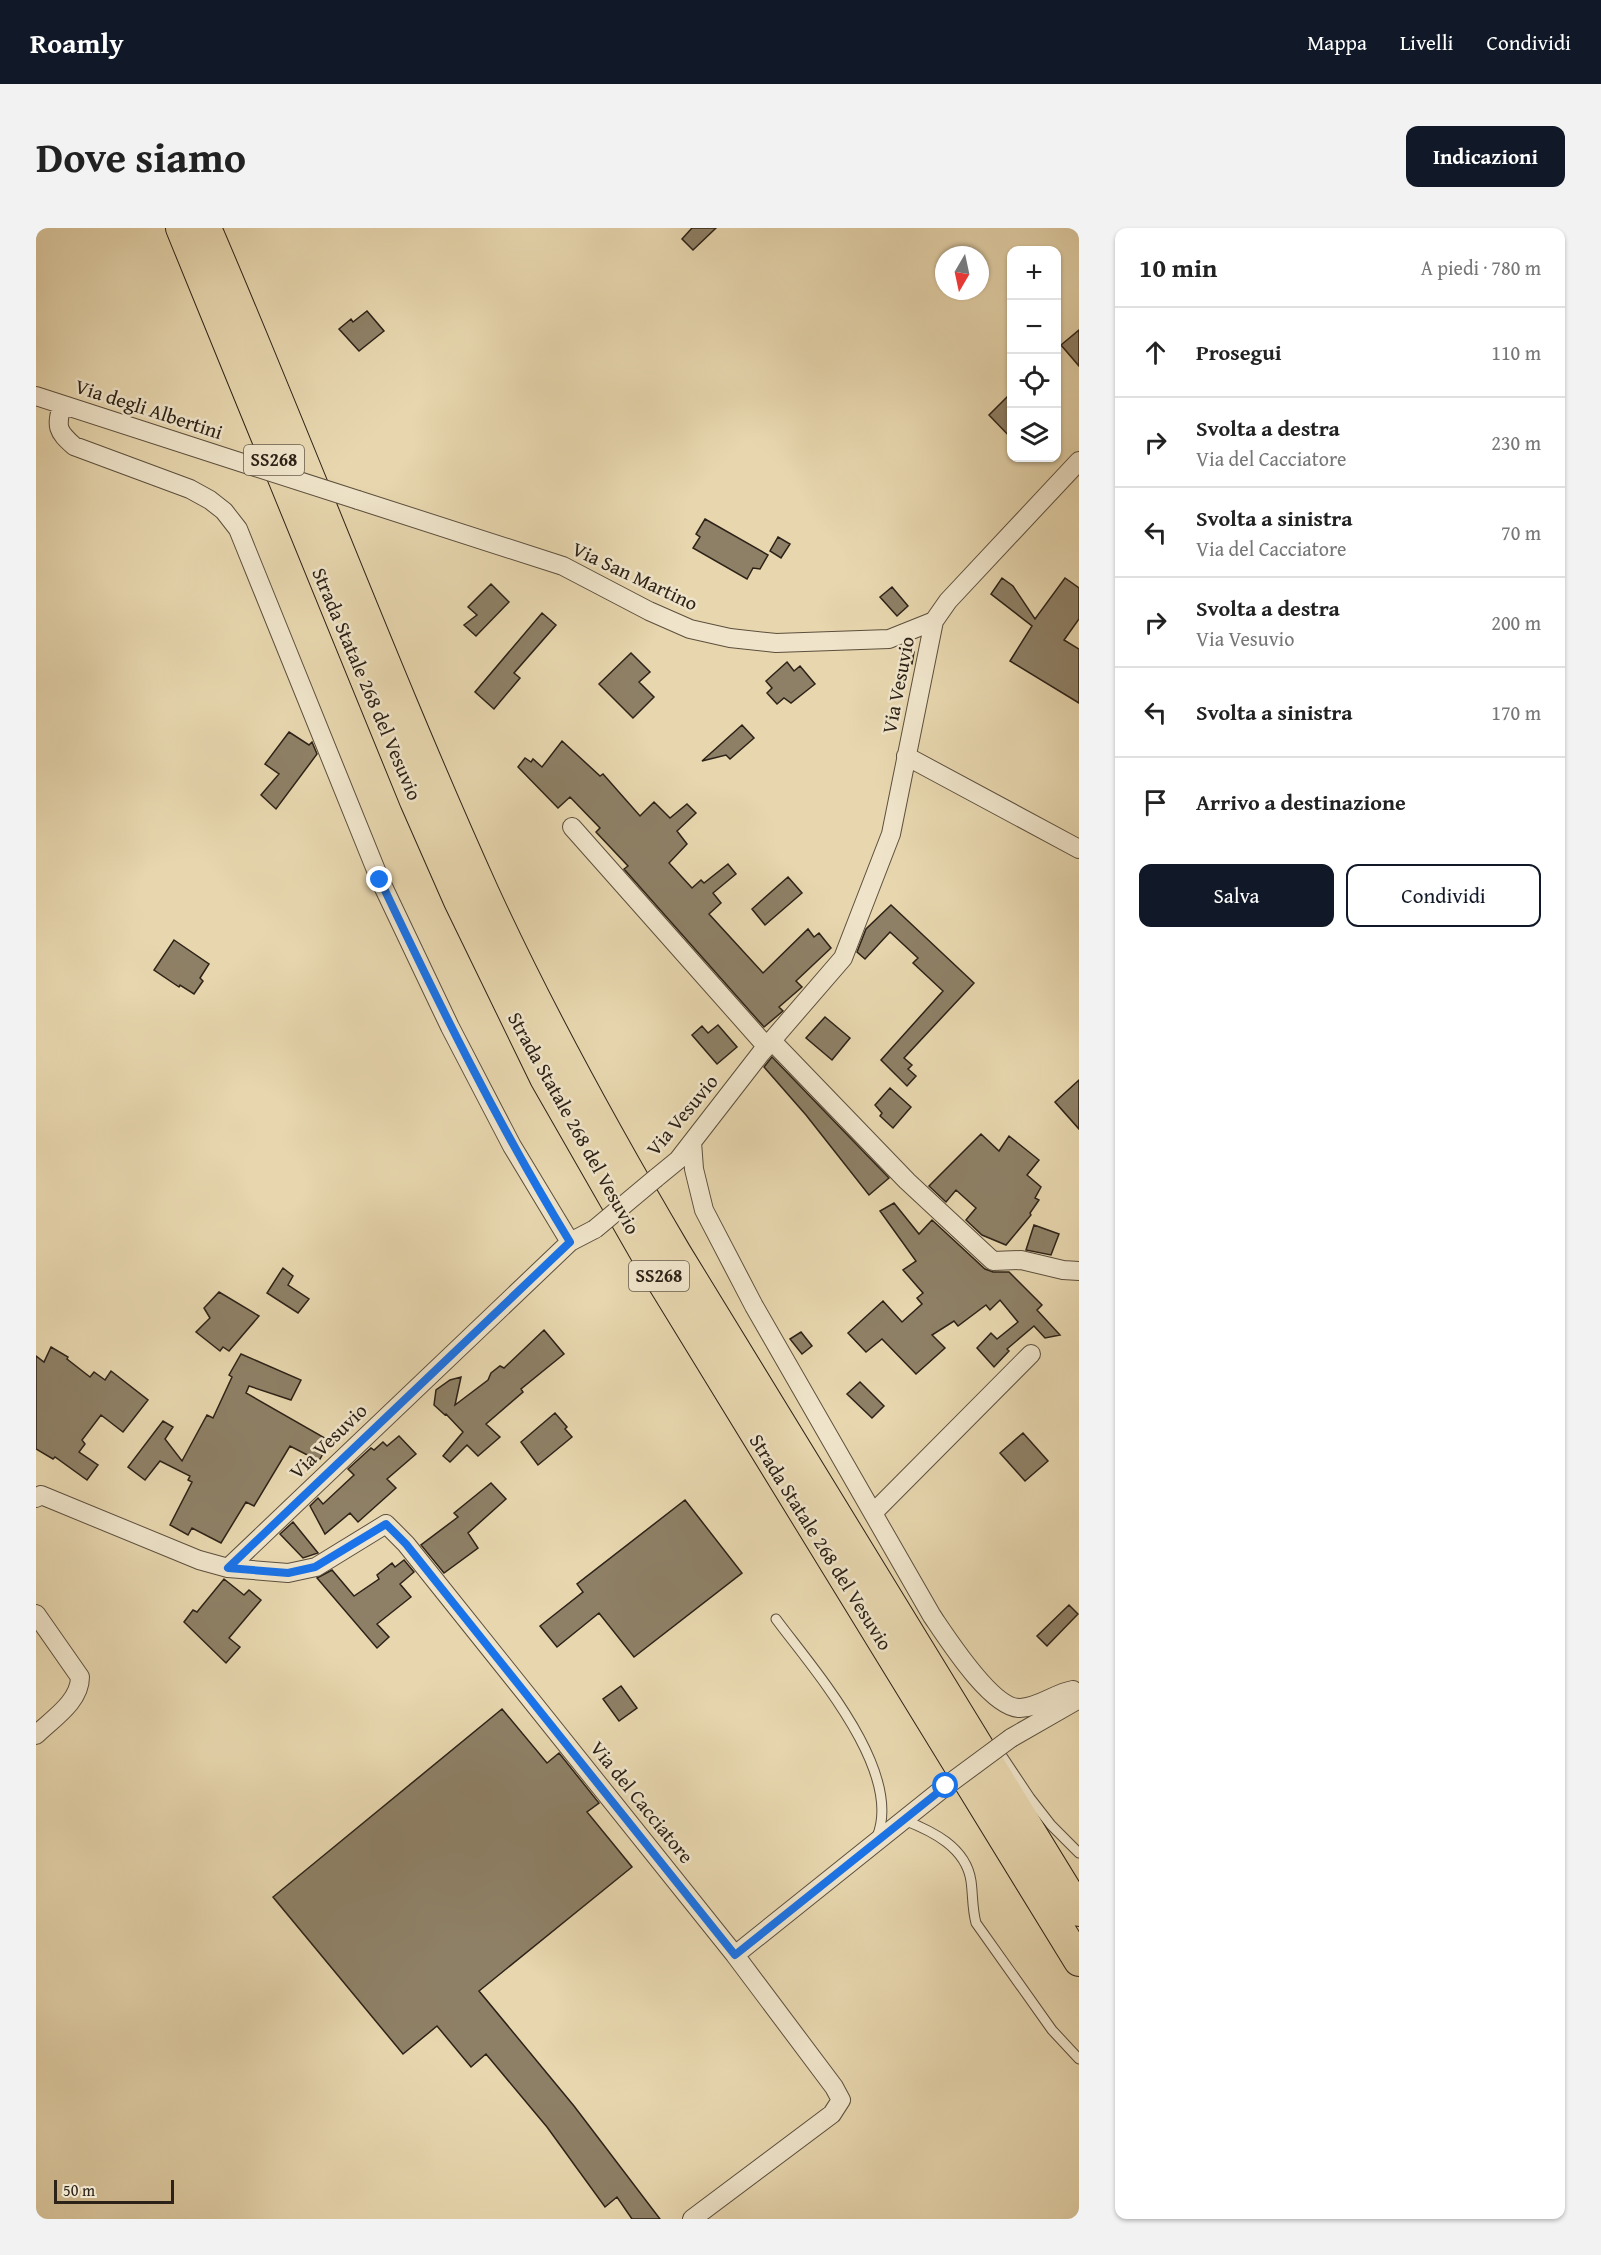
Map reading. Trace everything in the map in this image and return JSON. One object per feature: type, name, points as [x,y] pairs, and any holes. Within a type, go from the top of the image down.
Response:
[{"type":"highway","name":"Strada Statale 268 del Vesuvio","points":[[181,228],[416,801],[459,901],[545,1078],[658,1275],[1079,1961]]},
{"type":"highway","name":"Strada Statale 268 del Vesuvio","points":[[206,228],[440,792],[525,980],[604,1129],[669,1243],[1079,1911]]},
{"type":"street","name":"Via degli Albertini","points":[[36,396],[358,500]]},
{"type":"street","points":[[62,405],[57,423],[61,434],[74,446],[190,489],[224,511],[238,529],[380,880],[486,1097],[512,1146],[570,1242]]},
{"type":"street","points":[[934,621],[948,601],[1079,461]]},
{"type":"street","name":"Via San Martino","points":[[358,500],[563,566],[690,629],[730,638],[776,643],[889,639],[934,621]]},
{"type":"street","name":"Via Vesuvio","points":[[228,1568],[570,1242],[594,1229],[678,1160],[770,1044],[843,958],[891,834],[934,621]]},
{"type":"street","points":[[906,756],[1079,849]]},
{"type":"street","points":[[572,827],[770,1044],[907,1181],[993,1261],[1022,1260],[1063,1270],[1079,1271]]},
{"type":"street","points":[[692,1142],[694,1169],[704,1210],[754,1306],[873,1513],[964,1663],[1000,1701],[1019,1708],[1042,1702],[1060,1692],[1073,1690],[1079,1697],[1011,1737],[946,1786],[735,1955]]},
{"type":"street","points":[[873,1513],[1031,1354]]},
{"type":"street","points":[[38,1494],[199,1560],[228,1568]]},
{"type":"street","name":"Via del Cacciatore","points":[[228,1568],[288,1573],[315,1567],[386,1524],[406,1544],[735,1955],[834,2087],[841,2100],[832,2114],[692,2219]]},
{"type":"street","points":[[36,1614],[76,1668],[80,1677],[80,1685],[72,1701],[36,1735]]},
{"type":"lane","points":[[776,1619],[851,1722],[868,1751],[883,1805],[881,1828],[874,1844]]},
{"type":"lane","points":[[940,1685],[977,1724]]},
{"type":"lane","points":[[991,1740],[1051,1825],[1079,1853]]},
{"type":"lane","points":[[904,1820],[938,1835],[959,1855],[971,1879],[972,1909],[976,1923],[1052,2030],[1079,2059]]},
{"type":"building","points":[[692,228],[716,228],[693,250],[682,239]]},
{"type":"building","points":[[367,311],[384,331],[359,351],[339,329],[351,319],[353,322]]},
{"type":"building","points":[[1079,330],[1079,366],[1061,345]]},
{"type":"building","points":[[1007,397],[1007,434],[989,415]]},
{"type":"building","points":[[705,519],[768,555],[760,569],[753,568],[747,579],[693,548],[700,537],[696,534]]},
{"type":"building","points":[[778,537],[790,544],[781,558],[770,551]]},
{"type":"building","points":[[1002,578],[1013,586],[1035,619],[1065,578],[1079,588],[1079,619],[1064,640],[1079,649],[1079,703],[1010,661],[1032,626],[991,594]]},
{"type":"building","points":[[491,584],[509,602],[476,636],[464,625],[477,615],[468,607]]},
{"type":"building","points":[[892,587],[908,606],[897,616],[880,597]]},
{"type":"building","points":[[542,613],[556,625],[514,673],[520,678],[494,709],[475,692]]},
{"type":"building","points":[[901,650],[914,652],[912,664],[899,662]]},
{"type":"building","points":[[631,653],[650,672],[639,682],[654,697],[633,718],[599,684]]},
{"type":"building","points":[[787,662],[794,671],[800,666],[815,684],[791,703],[784,698],[777,704],[767,693],[772,688],[766,681]]},
{"type":"building","points":[[742,725],[754,738],[730,759],[726,755],[702,761]]},
{"type":"building","points":[[289,732],[309,745],[312,742],[317,754],[276,809],[261,795],[279,774],[265,764]]},
{"type":"building","points":[[562,741],[600,776],[603,774],[640,816],[654,802],[670,818],[687,804],[696,813],[677,831],[687,844],[669,863],[692,888],[701,880],[704,883],[728,864],[736,874],[713,893],[721,903],[709,914],[763,973],[808,929],[814,937],[819,933],[831,948],[796,981],[802,987],[779,1007],[783,1011],[764,1027],[624,869],[628,866],[596,832],[600,828],[570,797],[558,808],[518,767],[525,758],[531,762],[533,759],[542,767]]},
{"type":"building","points":[[788,877],[802,893],[765,925],[752,909]]},
{"type":"building","points":[[891,905],[974,983],[904,1058],[912,1065],[908,1069],[916,1076],[907,1086],[881,1060],[943,991],[913,963],[918,958],[890,932],[865,959],[857,952],[866,929]]},
{"type":"building","points":[[174,940],[209,964],[200,978],[203,981],[194,994],[154,970]]},
{"type":"building","points":[[825,1017],[850,1038],[832,1060],[806,1038]]},
{"type":"building","points":[[718,1025],[737,1047],[717,1064],[692,1035],[702,1026],[708,1033]]},
{"type":"building","points":[[772,1057],[889,1178],[869,1195],[806,1115],[764,1067]]},
{"type":"building","points":[[1079,1080],[1079,1129],[1055,1102]]},
{"type":"building","points":[[890,1088],[911,1107],[893,1128],[880,1116],[882,1113],[875,1105]]},
{"type":"building","points":[[981,1134],[999,1151],[1009,1136],[1039,1160],[1027,1175],[1041,1187],[1035,1198],[1039,1200],[1030,1213],[1031,1215],[1006,1245],[982,1235],[966,1220],[976,1208],[956,1190],[946,1202],[929,1186]]},
{"type":"building","points":[[894,1203],[919,1234],[932,1220],[985,1269],[993,1272],[1009,1272],[1042,1305],[1037,1310],[1060,1335],[1045,1338],[1034,1326],[1007,1349],[1009,1351],[994,1367],[977,1348],[991,1333],[997,1339],[1018,1322],[1000,1300],[990,1310],[986,1305],[958,1326],[954,1321],[932,1335],[945,1348],[916,1374],[882,1339],[866,1352],[848,1333],[883,1301],[902,1322],[922,1304],[917,1298],[923,1293],[903,1270],[916,1261],[880,1211]]},
{"type":"building","points":[[1034,1225],[1059,1234],[1051,1255],[1026,1250]]},
{"type":"building","points":[[283,1268],[293,1276],[288,1285],[309,1299],[298,1313],[267,1293]]},
{"type":"building","points":[[219,1292],[259,1316],[229,1351],[223,1347],[220,1351],[196,1332],[210,1318],[204,1308]]},
{"type":"building","points":[[544,1330],[564,1354],[521,1389],[523,1392],[486,1424],[500,1437],[478,1456],[467,1445],[450,1462],[443,1456],[463,1432],[434,1405],[436,1390],[450,1380],[461,1377],[455,1405],[488,1380],[491,1373],[500,1366],[504,1368]]},
{"type":"building","points":[[801,1332],[812,1346],[802,1354],[790,1339]]},
{"type":"building","points":[[51,1347],[68,1357],[67,1359],[90,1377],[94,1372],[105,1380],[111,1371],[148,1400],[123,1432],[101,1415],[82,1440],[85,1444],[79,1452],[98,1465],[87,1480],[55,1457],[53,1459],[36,1449],[36,1356],[44,1362]]},
{"type":"building","points":[[241,1354],[301,1380],[291,1400],[249,1386],[246,1393],[330,1441],[320,1459],[315,1459],[290,1446],[254,1506],[246,1502],[221,1543],[192,1528],[188,1535],[170,1525],[192,1482],[188,1480],[190,1476],[160,1461],[145,1480],[128,1467],[163,1421],[173,1427],[165,1439],[182,1461],[207,1415],[213,1418],[232,1377],[229,1375]]},
{"type":"building","points":[[860,1382],[884,1406],[872,1418],[847,1394]]},
{"type":"building","points":[[555,1413],[572,1437],[538,1465],[521,1442]]},
{"type":"building","points":[[1023,1433],[1048,1461],[1025,1481],[1000,1453]]},
{"type":"building","points":[[399,1436],[416,1454],[387,1479],[396,1488],[358,1522],[350,1513],[325,1534],[310,1506],[318,1498],[323,1504],[354,1475],[348,1469],[371,1448],[374,1450],[383,1442],[387,1446]]},
{"type":"building","points":[[491,1483],[506,1499],[468,1533],[478,1548],[444,1573],[421,1545],[458,1517],[454,1513]]},
{"type":"building","points":[[685,1500],[742,1573],[634,1657],[599,1613],[557,1647],[540,1626],[583,1592],[577,1584]]},
{"type":"building","points":[[293,1522],[318,1553],[303,1558],[280,1534]]},
{"type":"building","points":[[404,1560],[414,1572],[400,1584],[411,1597],[377,1624],[389,1637],[377,1648],[317,1578],[332,1570],[354,1596],[379,1579],[377,1575],[392,1563],[395,1567]]},
{"type":"building","points":[[224,1579],[244,1595],[249,1590],[261,1600],[229,1638],[240,1647],[226,1663],[184,1622],[193,1610],[197,1612]]},
{"type":"building","points":[[1069,1605],[1078,1614],[1047,1646],[1037,1636]]},
{"type":"building","points":[[621,1686],[637,1708],[619,1721],[603,1699]]},
{"type":"building","points":[[502,1709],[547,1763],[559,1753],[599,1803],[587,1812],[632,1867],[479,1991],[574,2106],[660,2219],[632,2219],[617,2197],[605,2207],[547,2127],[486,2054],[471,2067],[437,2026],[403,2054],[273,1897]]},
{"type":"route","points":[[380,880],[450,1027],[512,1146],[570,1242],[228,1568],[288,1573],[315,1567],[386,1524],[406,1544],[735,1955],[946,1786]]}]
